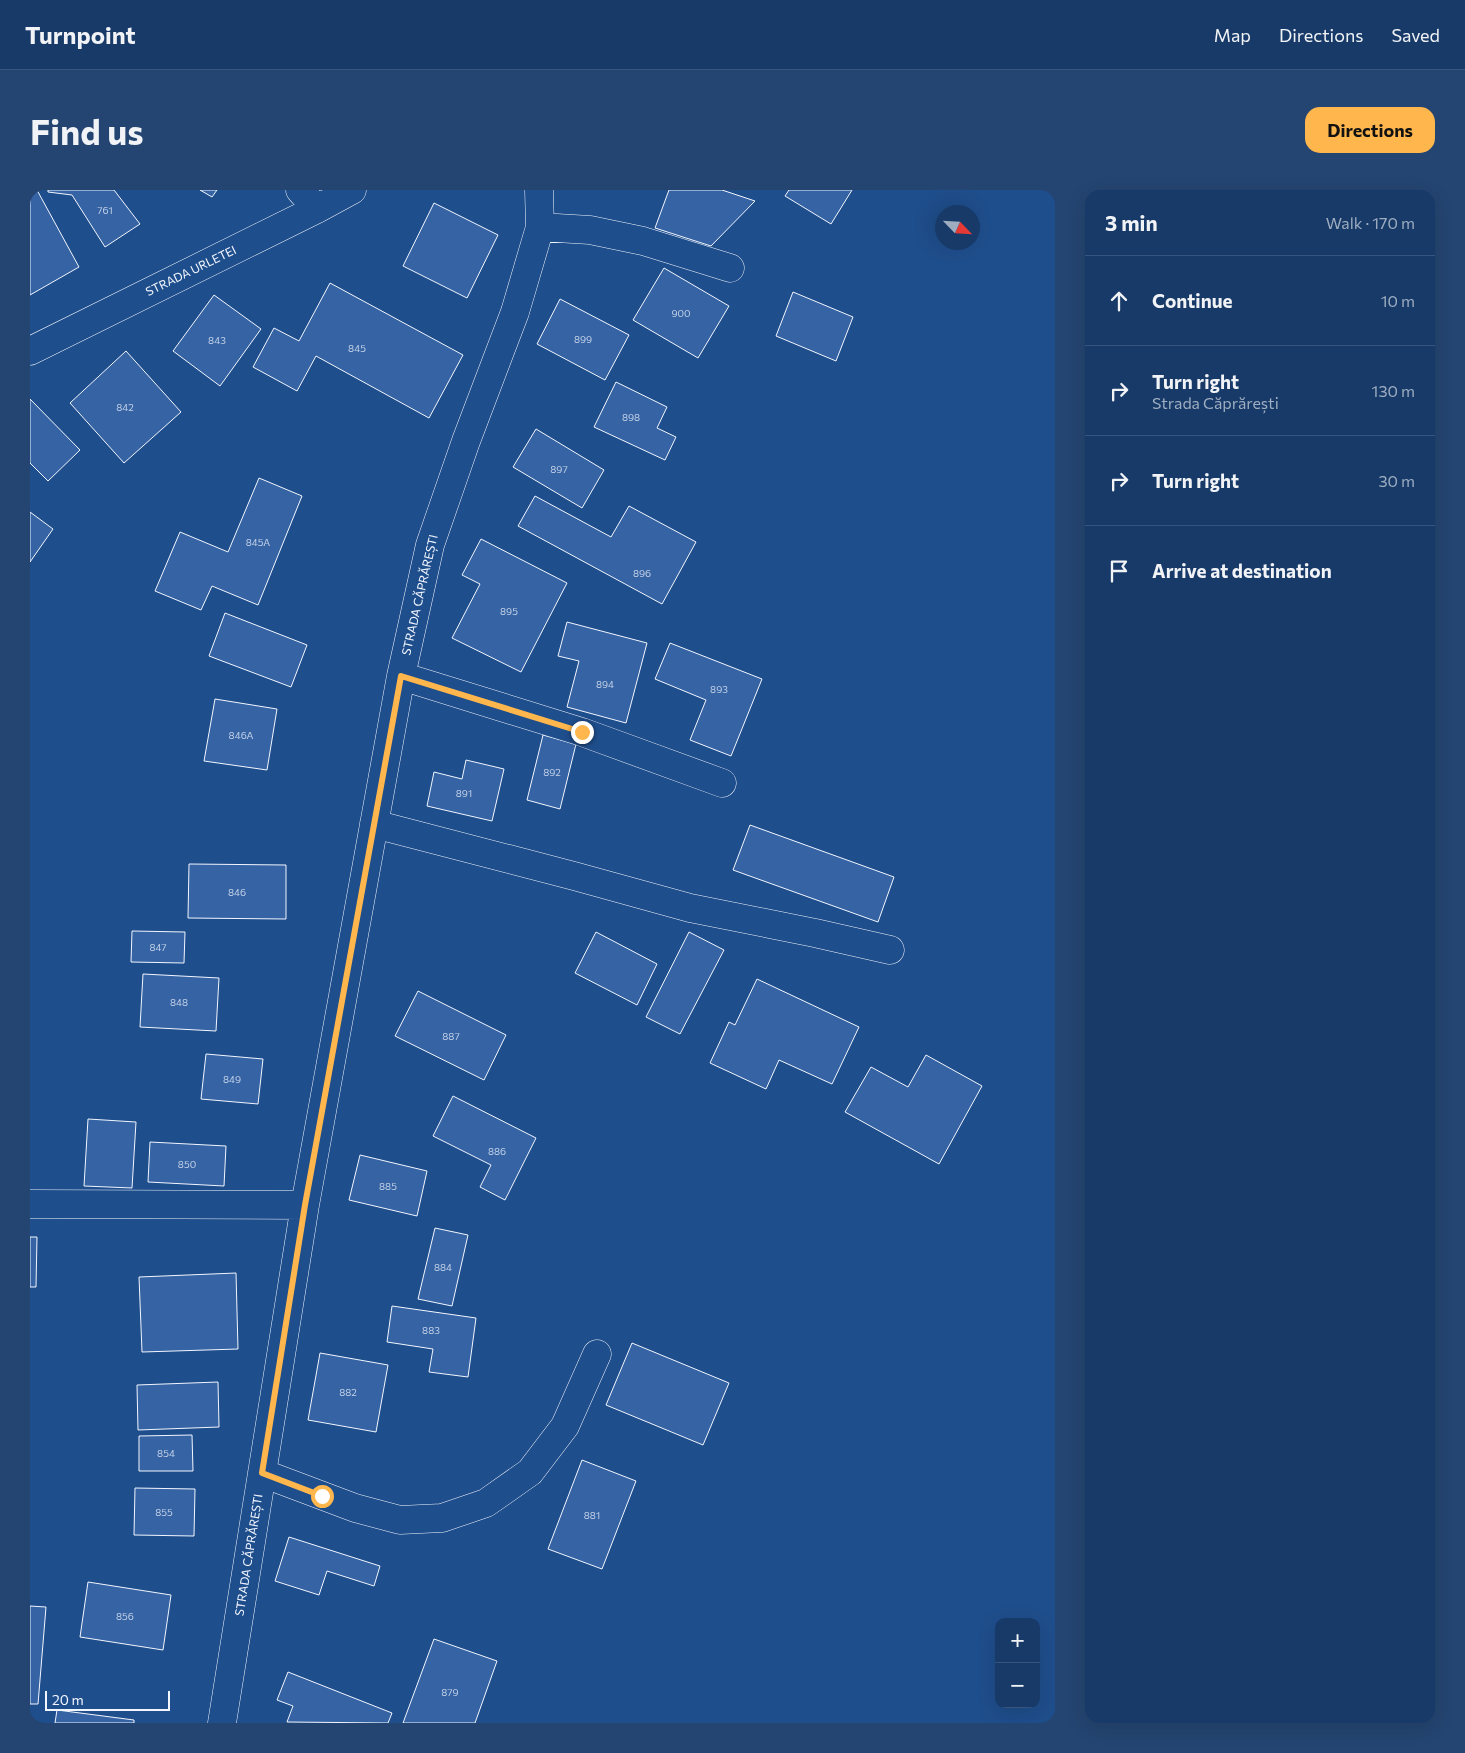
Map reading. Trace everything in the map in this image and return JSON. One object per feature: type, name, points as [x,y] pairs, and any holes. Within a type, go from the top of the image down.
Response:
[{"type":"street","name":"STRADA URLETEI","points":[[30,351],[308,199],[352,190]]},
{"type":"street","name":"STRADA CĂPRĂREȘTI","points":[[222,1723],[305,1205],[401,676],[430,545],[466,441],[515,312],[540,227],[539,190]]},
{"type":"street","points":[[540,227],[590,230],[643,241],[730,268]]},
{"type":"street","points":[[401,676],[582,732],[722,783]]},
{"type":"street","points":[[374,824],[690,908],[890,950]]},
{"type":"street","points":[[30,1204],[305,1205]]},
{"type":"street","points":[[262,1473],[355,1508],[400,1520],[442,1518],[486,1503],[530,1472],[564,1426],[597,1354]]},
{"type":"building","points":[[30,190],[37,190],[79,267],[30,295]]},
{"type":"building","points":[[48,190],[114,190],[140,224],[105,247],[72,195],[48,192]]},
{"type":"building","points":[[200,190],[217,190],[212,197]]},
{"type":"building","points":[[669,190],[722,190],[755,201],[711,246],[655,228]]},
{"type":"building","points":[[789,190],[852,190],[831,224],[785,196]]},
{"type":"building","points":[[434,203],[498,235],[467,298],[403,266]]},
{"type":"building","points":[[664,268],[729,306],[698,358],[633,320]]},
{"type":"building","points":[[330,283],[463,355],[429,418],[316,356],[297,391],[253,367],[274,328],[299,341]]},
{"type":"building","points":[[793,292],[853,317],[836,361],[776,336]]},
{"type":"building","points":[[214,295],[261,329],[220,386],[173,351]]},
{"type":"building","points":[[560,299],[629,335],[605,380],[537,344]]},
{"type":"building","points":[[126,351],[181,412],[124,463],[70,403]]},
{"type":"building","points":[[616,382],[667,407],[657,428],[676,437],[665,460],[594,427]]},
{"type":"building","points":[[30,399],[80,450],[48,481],[30,463]]},
{"type":"building","points":[[536,429],[604,470],[582,508],[513,467]]},
{"type":"building","points":[[259,478],[302,496],[258,605],[212,586],[201,610],[155,591],[180,532],[228,552]]},
{"type":"building","points":[[535,496],[611,537],[629,506],[696,542],[662,604],[518,526]]},
{"type":"building","points":[[30,512],[53,529],[30,562]]},
{"type":"building","points":[[481,539],[567,583],[521,672],[452,638],[480,584],[462,575]]},
{"type":"building","points":[[225,613],[307,645],[291,687],[209,656]]},
{"type":"building","points":[[567,622],[647,643],[626,723],[567,707],[579,661],[558,656]]},
{"type":"building","points":[[670,643],[762,679],[731,756],[690,740],[706,700],[655,679]]},
{"type":"building","points":[[215,699],[277,709],[267,770],[204,761]]},
{"type":"building","points":[[543,735],[576,744],[560,809],[527,800]]},
{"type":"building","points":[[466,760],[504,769],[492,821],[427,806],[434,772],[462,779]]},
{"type":"building","points":[[750,825],[894,877],[878,922],[733,870]]},
{"type":"building","points":[[189,864],[286,865],[286,919],[188,918]]},
{"type":"building","points":[[132,931],[185,932],[184,963],[131,962]]},
{"type":"building","points":[[596,932],[657,964],[637,1005],[575,973]]},
{"type":"building","points":[[689,932],[724,950],[680,1034],[646,1017]]},
{"type":"building","points":[[143,974],[219,978],[216,1031],[140,1027]]},
{"type":"building","points":[[757,979],[859,1027],[832,1084],[779,1060],[766,1089],[710,1063],[729,1022],[735,1025]]},
{"type":"building","points":[[418,991],[506,1035],[484,1080],[395,1036]]},
{"type":"building","points":[[206,1054],[263,1059],[258,1104],[201,1099]]},
{"type":"building","points":[[926,1055],[982,1086],[939,1164],[845,1112],[871,1067],[908,1087]]},
{"type":"building","points":[[453,1096],[536,1138],[505,1200],[480,1187],[491,1165],[433,1136]]},
{"type":"building","points":[[88,1119],[136,1122],[132,1188],[84,1186]]},
{"type":"building","points":[[150,1142],[226,1146],[224,1186],[148,1182]]},
{"type":"building","points":[[360,1155],[427,1171],[417,1216],[349,1200]]},
{"type":"building","points":[[435,1228],[468,1235],[452,1306],[418,1299]]},
{"type":"building","points":[[30,1237],[37,1237],[36,1287],[30,1287]]},
{"type":"building","points":[[236,1273],[238,1349],[142,1352],[139,1277]]},
{"type":"building","points":[[392,1306],[476,1318],[468,1377],[429,1372],[433,1349],[387,1342]]},
{"type":"building","points":[[632,1343],[729,1383],[703,1445],[606,1405]]},
{"type":"building","points":[[320,1353],[388,1365],[376,1432],[308,1420]]},
{"type":"building","points":[[218,1382],[219,1427],[138,1430],[137,1385]]},
{"type":"building","points":[[192,1435],[193,1471],[139,1471],[139,1436]]},
{"type":"building","points":[[582,1460],[636,1481],[602,1569],[548,1549]]},
{"type":"building","points":[[135,1488],[195,1489],[194,1536],[134,1535]]},
{"type":"building","points":[[289,1537],[380,1566],[374,1586],[327,1571],[319,1595],[275,1581]]},
{"type":"building","points":[[88,1582],[171,1595],[163,1650],[80,1637]]},
{"type":"building","points":[[30,1606],[46,1607],[38,1704],[30,1704]]},
{"type":"building","points":[[434,1639],[497,1661],[475,1723],[403,1723]]},
{"type":"building","points":[[288,1672],[392,1713],[388,1723],[287,1722],[293,1706],[277,1700]]},
{"type":"building","points":[[57,1710],[134,1720],[134,1723],[55,1723]]},
{"type":"route","points":[[322,1496],[262,1473],[305,1205],[401,676],[582,732]]}]
